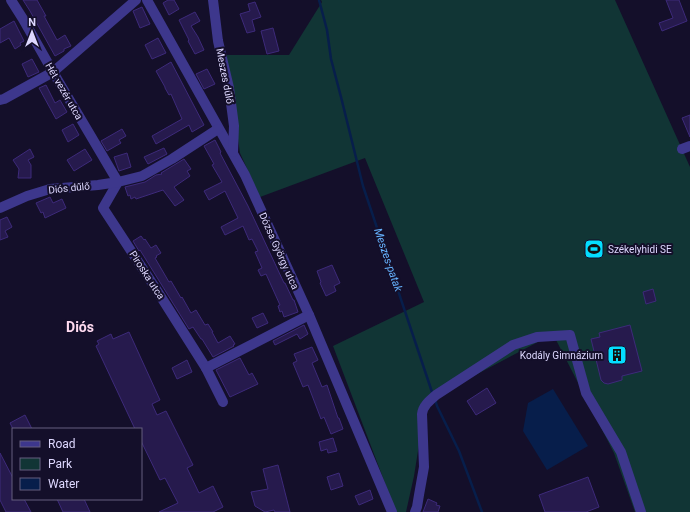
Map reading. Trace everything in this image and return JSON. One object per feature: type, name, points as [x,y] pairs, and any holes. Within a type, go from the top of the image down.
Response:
[{"type":"street","name":"Hét vezér utca","points":[[11,0],[118,182]]},
{"type":"street","points":[[0,100],[11,96],[53,72],[136,0]]},
{"type":"street","name":"Dózsa György utca","points":[[147,0],[245,175],[309,315],[392,512]]},
{"type":"street","name":"Meszes dűlő","points":[[213,0],[218,41],[229,88],[234,126],[233,152]]},
{"type":"street","points":[[118,182],[142,176],[172,159],[218,129]]},
{"type":"street","name":"Diós dűlő","points":[[0,208],[27,196],[50,189],[118,182]]},
{"type":"street","name":"Piroska utca","points":[[118,182],[103,208],[156,288],[206,368]]},
{"type":"street","points":[[223,402],[206,368],[309,315]]},
{"type":"street","points":[[415,512],[420,495],[424,467],[423,408],[433,398],[513,345],[537,337],[570,335],[586,393],[621,452],[641,512]]},
{"type":"green space","points":[[321,0],[615,0],[690,167],[690,512],[635,512],[614,453],[553,334],[426,401],[414,476],[406,512],[396,512],[333,346],[424,302],[365,158],[260,197],[240,153],[226,55],[289,55],[322,2]]},
{"type":"water","points":[[553,389],[588,446],[547,470],[523,431],[528,403]]},
{"type":"building","points":[[23,0],[37,0],[57,40],[65,35],[71,46],[55,56]]},
{"type":"building","points":[[168,0],[174,0],[179,9],[169,15],[163,3]]},
{"type":"building","points":[[666,0],[679,0],[687,21],[662,31],[659,23],[673,18]]},
{"type":"building","points":[[255,2],[261,17],[252,20],[255,31],[247,33],[240,14],[250,11],[248,4]]},
{"type":"building","points":[[142,7],[150,24],[140,28],[133,11]]},
{"type":"building","points":[[195,12],[200,21],[191,26],[204,50],[195,54],[179,20]]},
{"type":"building","points":[[14,21],[24,41],[15,49],[9,38],[0,43],[0,29]]},
{"type":"building","points":[[273,28],[279,51],[267,54],[261,31]]},
{"type":"building","points":[[158,38],[166,53],[152,59],[145,45]]},
{"type":"building","points":[[32,59],[39,72],[28,77],[22,64]]},
{"type":"building","points":[[171,62],[204,125],[192,132],[189,125],[156,144],[152,136],[182,119],[171,94],[169,95],[156,71]]},
{"type":"building","points":[[207,69],[215,84],[204,89],[196,74]]},
{"type":"building","points":[[46,85],[55,103],[60,100],[67,112],[56,119],[39,88]]},
{"type":"building","points":[[690,115],[690,137],[682,118]]},
{"type":"building","points":[[73,124],[79,135],[68,142],[62,130]]},
{"type":"building","points":[[122,129],[126,136],[119,140],[121,143],[107,151],[101,141]]},
{"type":"building","points":[[215,140],[284,283],[294,300],[298,312],[284,317],[282,311],[280,312],[278,306],[280,305],[266,274],[261,276],[258,270],[262,268],[255,252],[258,251],[252,239],[249,240],[243,226],[225,235],[221,227],[238,218],[225,191],[209,200],[204,191],[222,182],[212,165],[214,164],[204,146]]},
{"type":"building","points":[[164,148],[167,154],[148,164],[144,157]]},
{"type":"building","points":[[30,149],[34,157],[28,160],[31,165],[31,178],[18,178],[19,169],[13,160]]},
{"type":"building","points":[[85,149],[92,160],[74,171],[67,160]]},
{"type":"building","points":[[127,153],[131,167],[119,171],[114,157]]},
{"type":"building","points":[[184,159],[191,169],[187,171],[190,176],[174,187],[184,200],[175,206],[163,190],[136,199],[135,197],[131,199],[130,195],[128,196],[125,187],[145,182],[156,175],[162,174],[161,173]]},
{"type":"building","points":[[50,197],[53,203],[62,199],[66,208],[45,218],[43,212],[41,213],[36,203]]},
{"type":"building","points":[[7,217],[12,227],[5,231],[8,237],[0,240],[0,220]]},
{"type":"building","points":[[141,236],[151,248],[156,245],[161,253],[155,258],[169,282],[171,281],[191,313],[196,310],[205,325],[208,324],[218,343],[230,336],[235,344],[233,345],[234,346],[213,357],[193,327],[189,329],[133,241]]},
{"type":"building","points":[[332,265],[340,283],[334,286],[336,291],[326,296],[320,283],[321,282],[317,271]]},
{"type":"building","points":[[653,289],[656,301],[646,304],[643,292]]},
{"type":"building","points":[[263,313],[268,323],[257,328],[252,318]]},
{"type":"building","points":[[304,325],[308,334],[300,339],[297,334],[275,345],[273,341]]},
{"type":"building","name":"Kodály Gimnázium","points":[[630,325],[642,371],[622,376],[622,380],[608,384],[604,383],[601,380],[591,339],[600,337],[599,333]]},
{"type":"building","points":[[129,332],[160,400],[152,404],[157,415],[166,411],[193,465],[187,468],[199,493],[213,486],[223,507],[213,512],[159,512],[178,503],[165,478],[160,480],[142,443],[142,428],[135,428],[96,346],[99,344],[97,341],[111,334],[113,339]]},
{"type":"building","points":[[312,347],[318,360],[312,363],[322,387],[327,385],[343,429],[331,434],[324,417],[321,419],[308,385],[303,387],[293,363],[297,361],[294,354]]},
{"type":"building","points":[[240,358],[249,375],[252,373],[258,384],[230,397],[216,370]]},
{"type":"building","points":[[187,360],[192,372],[177,379],[172,368]]},
{"type":"building","points":[[487,388],[496,403],[476,415],[467,401]]},
{"type":"building","points":[[25,415],[32,428],[12,428],[10,423]]},
{"type":"building","points":[[333,438],[337,451],[328,453],[327,449],[321,451],[319,442]]},
{"type":"building","points":[[0,453],[12,476],[12,500],[25,500],[31,512],[6,512],[0,500]]},
{"type":"building","points":[[278,465],[290,512],[275,512],[274,510],[265,512],[255,506],[251,492],[268,489],[263,469]]},
{"type":"building","points":[[339,473],[343,486],[331,490],[327,477]]},
{"type":"building","points":[[588,477],[599,507],[586,512],[545,512],[539,495]]},
{"type":"building","points":[[370,490],[373,499],[359,505],[355,496]]},
{"type":"building","points":[[428,499],[440,506],[438,512],[423,512]]},
{"type":"building","points":[[57,500],[84,500],[90,512],[63,512]]},
{"type":"waterway","name":"Meszes-patak","points":[[319,0],[327,30],[331,59],[363,186],[433,395]]},
{"type":"waterway","name":"Meszes-patak","points":[[435,399],[459,451],[482,512]]},
{"type":"place","name":"Székelyhidi SE","points":[[594,249]]},
{"type":"place","name":"Kodály Gimnázium","points":[[617,355]]},
{"type":"district","name":"Diós","points":[[80,327]]}]
